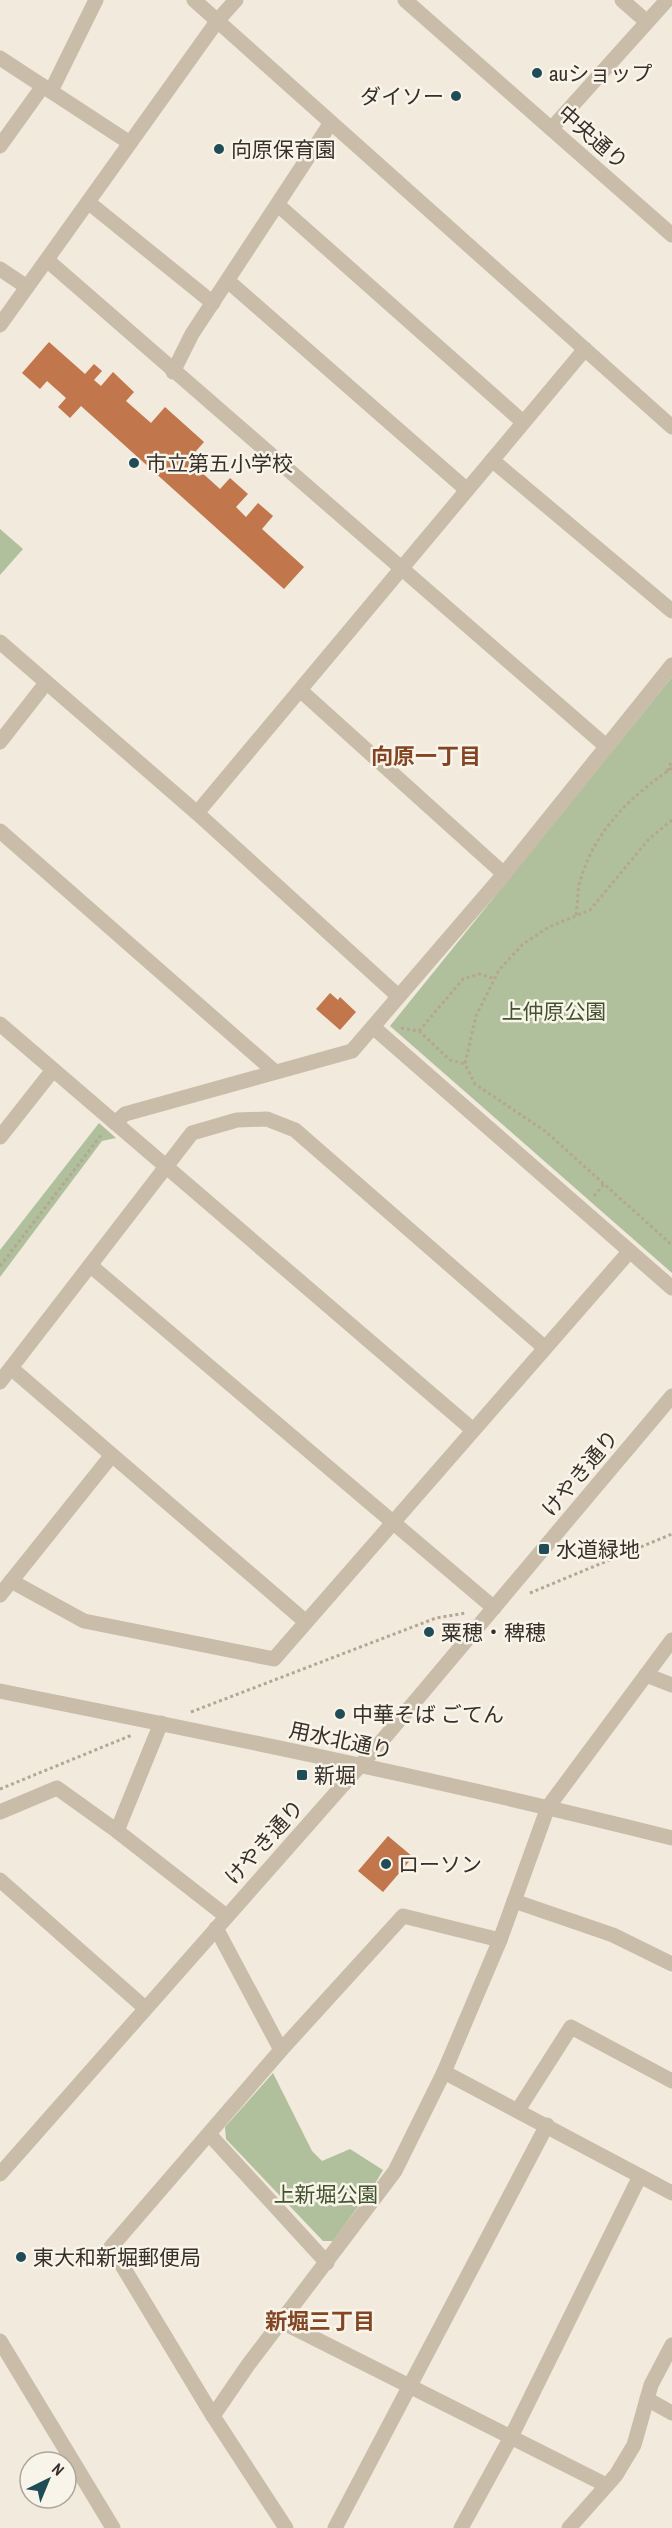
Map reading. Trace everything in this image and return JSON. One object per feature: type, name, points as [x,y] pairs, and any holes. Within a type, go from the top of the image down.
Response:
[{"type":"street","points":[[0,146],[47,88],[96,0]]},
{"type":"street","points":[[194,0],[330,124],[672,427]]},
{"type":"street","points":[[0,325],[218,20],[236,0]]},
{"type":"street","name":"中央通り","points":[[405,0],[672,235]]},
{"type":"street","points":[[622,0],[648,22]]},
{"type":"street","points":[[552,128],[648,22],[667,6]]},
{"type":"street","points":[[0,58],[130,143]]},
{"type":"street","points":[[173,372],[192,334],[330,124]]},
{"type":"street","points":[[88,202],[213,303]]},
{"type":"street","points":[[278,204],[523,422]]},
{"type":"street","points":[[47,260],[606,747]]},
{"type":"street","points":[[0,269],[27,287]]},
{"type":"street","points":[[228,280],[467,490]]},
{"type":"street","points":[[197,813],[585,349]]},
{"type":"street","points":[[492,460],[672,611]]},
{"type":"street","points":[[0,642],[197,813],[397,995]]},
{"type":"street","points":[[115,1124],[125,1114],[352,1051],[397,995],[504,874],[672,665]]},
{"type":"street","points":[[0,742],[46,682]]},
{"type":"street","points":[[300,690],[504,874]]},
{"type":"street","points":[[0,831],[274,1072]]},
{"type":"street","points":[[0,1024],[473,1430]]},
{"type":"street","points":[[373,1027],[672,1288]]},
{"type":"street","points":[[0,1137],[52,1070]]},
{"type":"street","points":[[0,1382],[192,1133],[237,1120],[267,1119],[295,1130],[545,1348]]},
{"type":"street","points":[[11,1581],[84,1621],[274,1659],[629,1252]]},
{"type":"street","points":[[91,1266],[494,1608]]},
{"type":"street","points":[[11,1368],[306,1623]]},
{"type":"street","name":"けやき通り","points":[[0,2174],[360,1765],[672,1396]]},
{"type":"street","points":[[0,1595],[112,1455]]},
{"type":"street","points":[[213,2416],[248,2365],[395,2171],[444,2072],[500,1940],[548,1807],[672,1640]]},
{"type":"street","points":[[646,1675],[672,1685]]},
{"type":"street","name":"用水北通り","points":[[0,1691],[360,1765],[548,1807],[672,1838]]},
{"type":"street","points":[[117,1831],[162,1723]]},
{"type":"street","points":[[0,1812],[57,1788],[117,1831],[221,1922],[281,2050]]},
{"type":"street","points":[[0,1880],[146,2008]]},
{"type":"street","points":[[514,1901],[613,1935],[672,1964]]},
{"type":"street","points":[[286,2528],[213,2416],[111,2247],[281,2050],[403,1916],[500,1940]]},
{"type":"street","points":[[518,2110],[571,2027],[672,2080]]},
{"type":"street","points":[[444,2072],[672,2193]]},
{"type":"street","points":[[335,2528],[547,2125]]},
{"type":"street","points":[[209,2134],[327,2263]]},
{"type":"street","points":[[461,2528],[511,2437],[640,2176]]},
{"type":"street","points":[[282,2322],[606,2485]]},
{"type":"street","points":[[0,2341],[5,2362],[113,2528]]},
{"type":"street","points":[[569,2528],[616,2475],[634,2445],[651,2385],[672,2345]]},
{"type":"street","points":[[647,2399],[672,2413]]},
{"type":"path","points":[[666,772],[672,761]]},
{"type":"path","points":[[576,915],[580,880],[595,840],[649,782],[672,768]]},
{"type":"path","points":[[672,820],[649,839],[590,910],[549,927],[523,944],[499,970],[476,1016],[465,1064],[475,1084],[545,1131],[672,1245]]},
{"type":"path","points":[[419,1031],[463,979],[480,974],[495,979]]},
{"type":"path","points":[[373,1027],[390,1026],[419,1031],[450,1060],[465,1064]]},
{"type":"path","points":[[0,1266],[103,1133],[115,1124]]},
{"type":"path","points":[[526,1595],[672,1534]]},
{"type":"path","points":[[0,1789],[162,1723],[436,1618],[494,1608]]},
{"type":"green space","points":[[0,529],[23,549],[0,575]]},
{"type":"green space","name":"上仲原公園","points":[[672,677],[672,1273],[390,1026]]},
{"type":"green space","points":[[99,1123],[116,1138],[102,1141],[0,1277],[0,1250]]},
{"type":"green space","name":"上新堀公園","points":[[273,2073],[312,2151],[322,2161],[350,2149],[383,2170],[333,2241],[323,2241],[226,2139],[225,2127]]},
{"type":"building","points":[[49,342],[85,374],[94,364],[102,371],[94,380],[101,386],[113,372],[134,392],[126,401],[151,423],[165,407],[204,442],[188,460],[220,489],[230,478],[248,494],[236,507],[246,517],[258,503],[273,516],[262,529],[304,567],[284,589],[81,406],[70,418],[58,407],[66,398],[47,381],[40,389],[22,373]]},
{"type":"building","points":[[330,993],[338,1000],[340,997],[356,1012],[340,1030],[316,1009]]},
{"type":"building","name":"ローソン","points":[[388,1836],[413,1857],[383,1892],[358,1871]]},
{"type":"place","name":"auショップ","points":[[537,73]]},
{"type":"place","name":"ダイソー","points":[[456,96]]},
{"type":"place","name":"向原保育園","points":[[219,149]]},
{"type":"place","name":"市立第五小学校","points":[[134,463]]},
{"type":"place","name":"水道緑地","points":[[544,1549]]},
{"type":"place","name":"粟穂・稗穂","points":[[429,1632]]},
{"type":"place","name":"中華そば ごてん","points":[[340,1714]]},
{"type":"place","name":"新堀","points":[[302,1775]]},
{"type":"place","name":"ローソン","points":[[386,1864]]},
{"type":"place","name":"東大和新堀郵便局","points":[[21,2257]]},
{"type":"district","name":"向原一丁目","points":[[426,756]]},
{"type":"district","name":"新堀三丁目","points":[[320,2321]]}]
